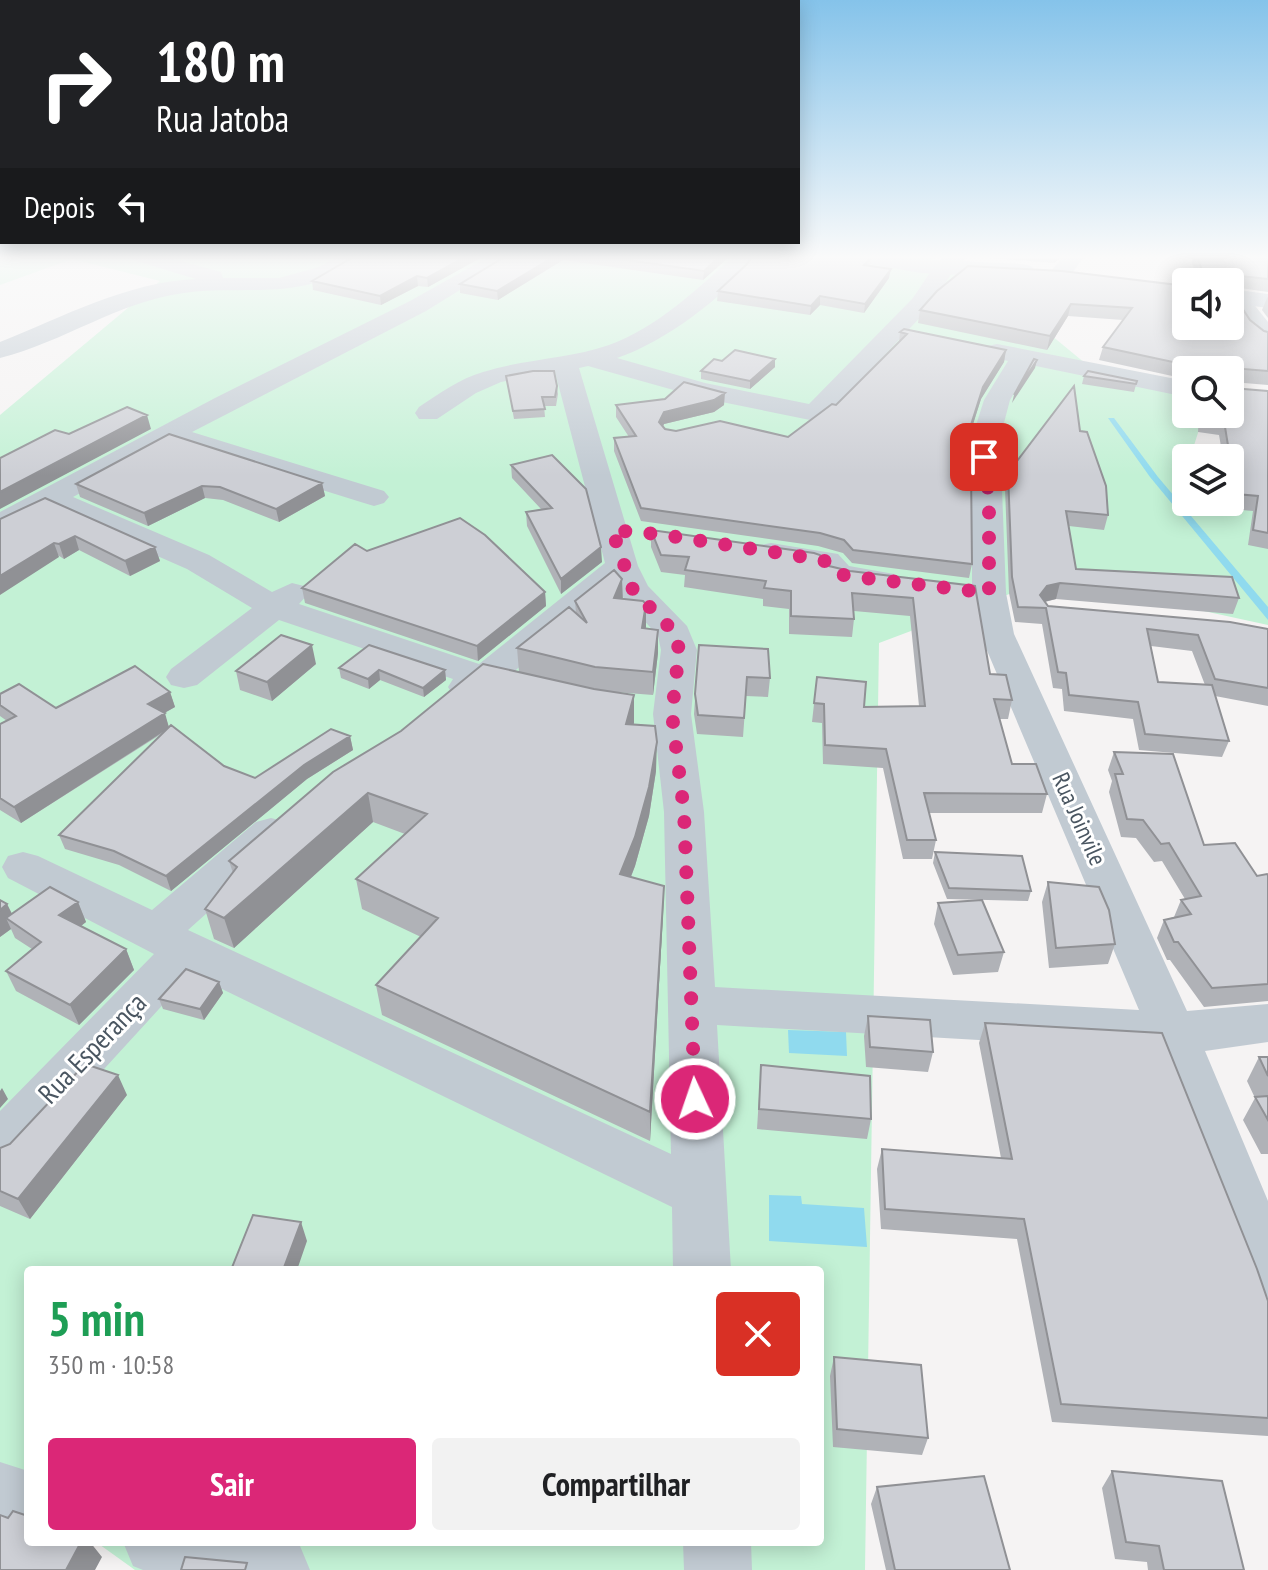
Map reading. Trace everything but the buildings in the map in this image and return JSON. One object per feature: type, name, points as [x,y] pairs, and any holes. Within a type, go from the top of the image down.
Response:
[{"type":"street","points":[[0,351],[54,329]]},
{"type":"street","points":[[0,524],[369,329]]},
{"type":"street","points":[[428,413],[475,383],[493,376],[577,362],[616,351],[656,329]]},
{"type":"street","points":[[577,362],[815,413],[895,329]]},
{"type":"street","points":[[896,329],[924,335]]},
{"type":"street","points":[[980,348],[1172,386]]},
{"type":"street","name":"Rua Joinvile","points":[[1023,357],[997,400],[986,438],[971,592],[997,634],[1172,1031],[1268,1270]]},
{"type":"street","points":[[577,362],[626,543],[633,590],[675,633],[679,650],[656,712],[684,812],[702,1266]]},
{"type":"street","points":[[724,421],[754,400]]},
{"type":"street","points":[[171,434],[374,497]]},
{"type":"street","points":[[48,497],[283,600],[484,678],[555,695]]},
{"type":"street","points":[[438,709],[474,680],[484,678],[626,543]]},
{"type":"street","points":[[746,548],[818,559],[831,563],[839,574],[910,585]]},
{"type":"street","points":[[184,677],[283,600]]},
{"type":"street","name":"Rua Esperança","points":[[0,1146],[171,942],[300,809]]},
{"type":"street","points":[[23,867],[171,942],[701,1194]]},
{"type":"street","points":[[690,1005],[1172,1031],[1208,1031],[1268,1023]]},
{"type":"street","points":[[0,1495],[24,1503]]},
{"type":"street","points":[[174,1546],[276,1570]]},
{"type":"street","points":[[717,1546],[718,1570]]},
{"type":"green space","points":[[102,329],[1044,329],[1097,373],[1172,390],[1172,428],[1200,428],[1194,444],[1172,444],[1172,516],[1244,516],[1244,494],[1268,479],[1268,625],[1052,578],[879,643],[865,1570],[135,1570],[102,1546],[824,1546],[824,1266],[24,1266],[24,1490],[0,1473],[0,415]]},
{"type":"water","points":[[1108,418],[1114,418],[1172,494],[1172,504]]},
{"type":"water","points":[[1182,516],[1191,516],[1268,607],[1268,620]]},
{"type":"water","points":[[788,1030],[846,1032],[847,1056],[789,1053]]},
{"type":"water","points":[[769,1195],[801,1196],[802,1204],[864,1208],[867,1247],[769,1241]]},
{"type":"route","points":[[695,1099],[684,812],[672,714],[679,650],[675,633],[633,590],[622,566],[612,530],[818,559],[831,563],[835,571],[848,576],[989,593],[989,498],[984,457]]}]
